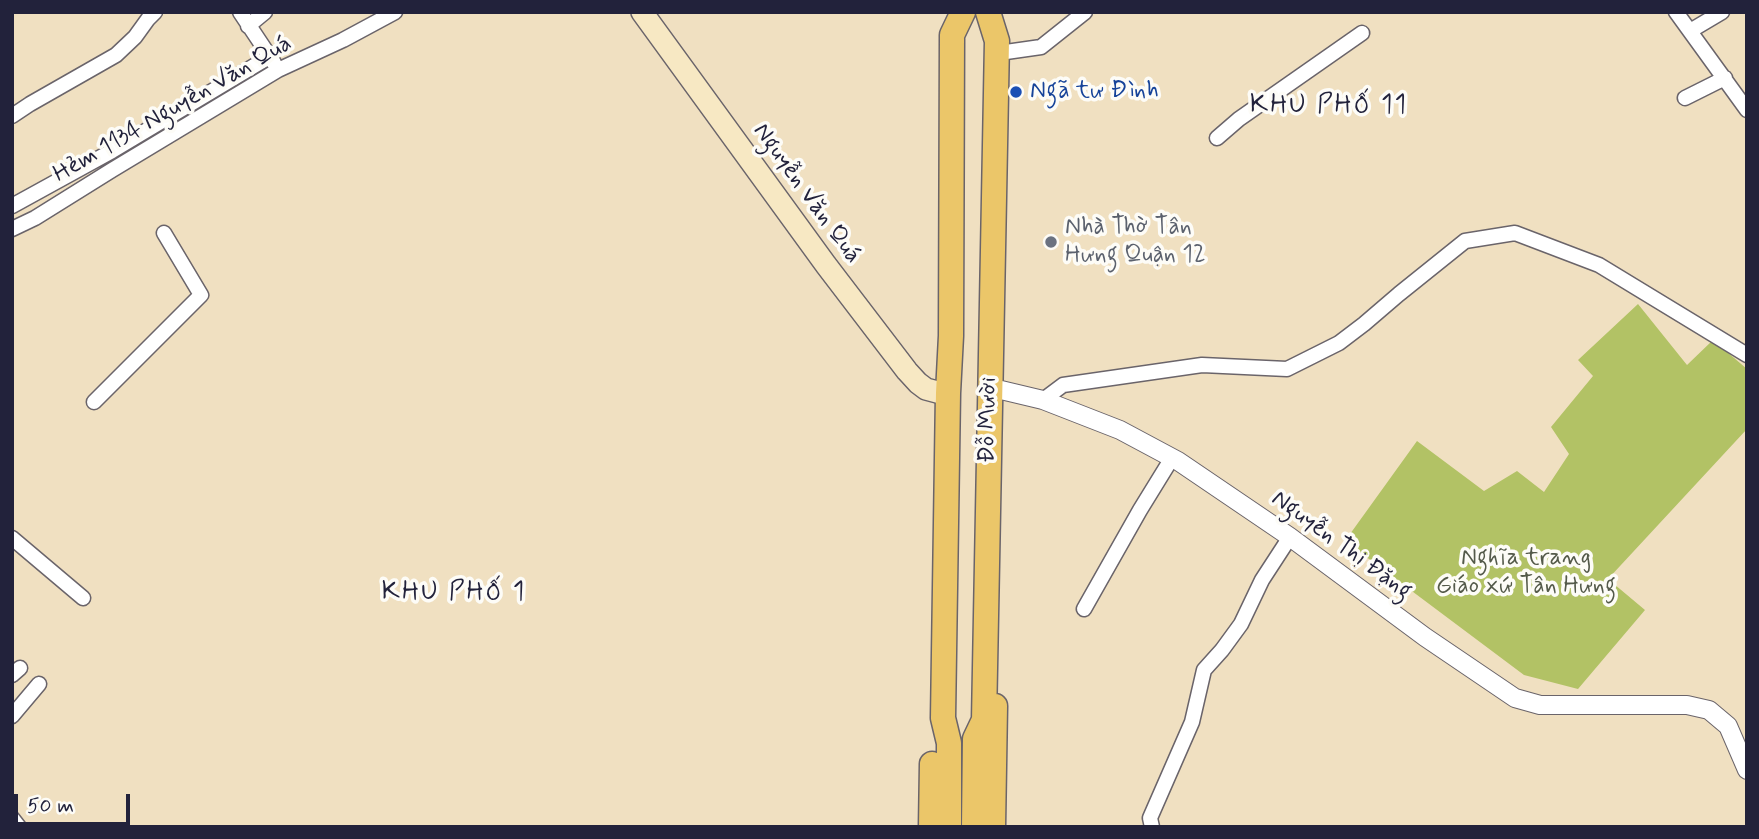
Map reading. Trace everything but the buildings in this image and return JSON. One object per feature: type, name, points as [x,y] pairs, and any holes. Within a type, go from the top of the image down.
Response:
[{"type":"highway","name":"Đỗ Mười","points":[[946,12],[943,718],[949,743],[949,827]]},
{"type":"highway","name":"Đỗ Mười","points":[[931,827],[944,393],[951,337],[952,35],[963,12]]},
{"type":"highway","name":"Đỗ Mười","points":[[988,12],[997,41],[993,827]]},
{"type":"highway","name":"Đỗ Mười","points":[[974,827],[975,739],[984,720],[1006,12]]},
{"type":"main road","name":"Nguyễn Văn Quá","points":[[642,12],[818,254],[907,371],[926,389],[944,393]]},
{"type":"street","points":[[12,116],[116,55],[155,12]]},
{"type":"street","points":[[240,12],[278,70]]},
{"type":"street","points":[[248,26],[265,12]]},
{"type":"street","name":"Hẻm 1134 Nguyễn Văn Quá","points":[[12,229],[36,218],[278,70],[395,12]]},
{"type":"street","points":[[1006,52],[1041,47],[1085,12]]},
{"type":"street","points":[[1676,12],[1747,110]]},
{"type":"street","points":[[1690,31],[1722,12]]},
{"type":"street","points":[[1217,138],[1239,119],[1363,33]]},
{"type":"street","points":[[12,206],[112,151],[269,57]]},
{"type":"street","points":[[1685,98],[1724,78]]},
{"type":"street","points":[[94,402],[201,295],[164,233]]},
{"type":"street","points":[[1043,400],[1063,385],[1202,365],[1287,369],[1339,343],[1465,241],[1515,233],[1599,265],[1747,355]]},
{"type":"street","name":"Nguyễn Thị Đặng","points":[[995,390],[1043,400],[1120,429],[1172,458],[1290,537],[1424,637],[1515,698],[1540,705],[1687,705],[1709,710],[1728,726],[1747,770]]},
{"type":"street","points":[[1084,610],[1172,458]]},
{"type":"street","points":[[1152,827],[1150,818],[1192,722],[1204,670],[1223,650],[1241,624],[1262,580],[1290,537]]},
{"type":"street","points":[[12,538],[83,598]]},
{"type":"street","points":[[12,716],[39,684]]},
{"type":"street","points":[[12,818],[19,827]]},
{"type":"green space","name":"Nghĩa trang Giáo xứ Tân Hưng","points":[[1638,304],[1687,365],[1713,340],[1747,369],[1747,429],[1608,579],[1645,610],[1578,689],[1524,675],[1345,541],[1417,441],[1484,491],[1517,471],[1544,492],[1569,454],[1551,427],[1593,376],[1578,360]]},
{"type":"place","name":"Ngã tư Đình","points":[[1016,92]]},
{"type":"place","name":"Nhà Thờ Tân Hưng Quận 12","points":[[1051,242]]},
{"type":"district","name":"KHU PHỐ 11","points":[[1329,107]]},
{"type":"district","name":"KHU PHỐ 1","points":[[454,594]]}]
